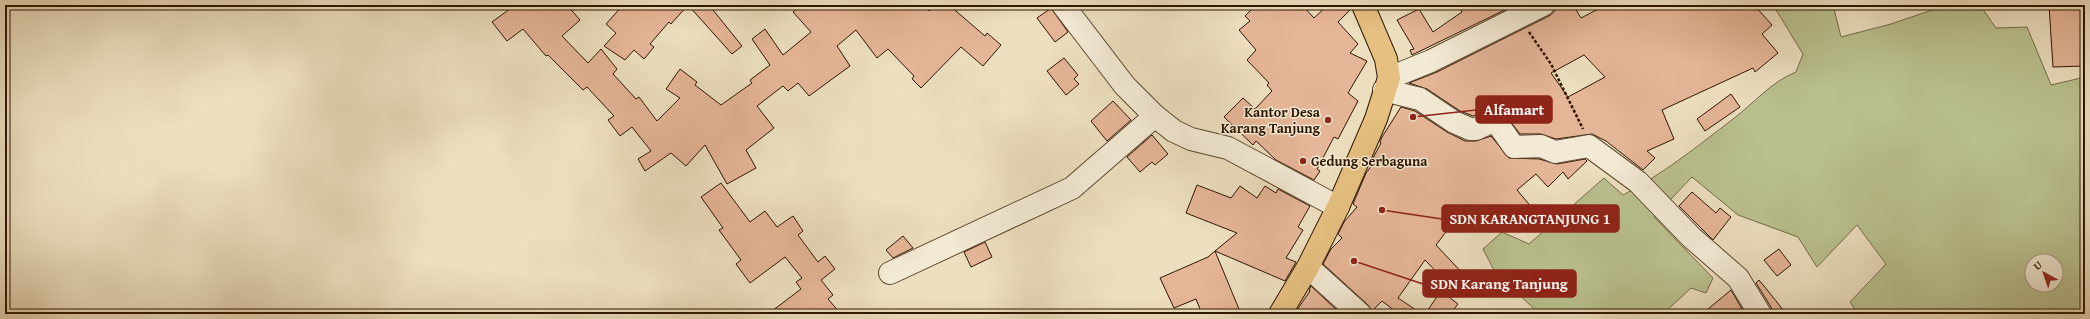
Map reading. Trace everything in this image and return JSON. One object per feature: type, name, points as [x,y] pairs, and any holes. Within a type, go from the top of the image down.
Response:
[{"type":"main road","points":[[1280,314],[1308,267],[1338,207],[1376,119],[1386,84],[1386,59],[1363,5]]},
{"type":"street","points":[[1063,5],[1125,86],[1155,116],[1174,131],[1191,139],[1228,148],[1338,207]]},
{"type":"street","points":[[1386,84],[1543,5]]},
{"type":"street","points":[[1386,84],[1420,99],[1454,122],[1470,129],[1476,129],[1495,120],[1514,147],[1541,146],[1554,152],[1589,146],[1638,182],[1691,237],[1738,278],[1760,314]]},
{"type":"street","points":[[890,273],[1072,188],[1155,116]]},
{"type":"street","points":[[1308,267],[1360,314]]},
{"type":"path","points":[[1520,17],[1550,64],[1580,120],[1589,146]]},
{"type":"green space","points":[[1773,5],[1833,5],[1841,37],[1891,24],[1947,5],[1980,5],[1996,28],[2027,27],[2051,85],[2085,77],[2085,314],[1858,314],[1850,302],[1886,264],[1857,225],[1817,267],[1798,237],[1738,215],[1692,177],[1654,217],[1713,278],[1706,293],[1691,288],[1663,314],[1540,314],[1496,274],[1483,249],[1502,232],[1529,244],[1604,178],[1623,195],[1638,187],[1666,169],[1741,113],[1779,81],[1796,72],[1803,54]]},
{"type":"building","points":[[515,5],[567,5],[580,20],[562,36],[588,63],[601,49],[617,69],[613,74],[636,99],[639,97],[657,121],[680,98],[666,89],[680,69],[697,82],[695,85],[721,105],[752,83],[750,80],[770,65],[752,39],[765,29],[783,55],[811,32],[793,12],[802,5],[923,5],[929,11],[935,5],[949,5],[985,36],[987,33],[1001,45],[983,66],[961,47],[921,88],[912,79],[914,76],[888,49],[877,58],[856,30],[837,46],[850,66],[809,96],[798,83],[788,91],[783,86],[757,106],[774,128],[746,150],[756,168],[727,184],[705,145],[686,166],[671,153],[645,171],[638,159],[651,151],[632,127],[620,136],[608,120],[614,116],[587,87],[583,90],[548,55],[546,56],[523,29],[507,41],[492,22]]},
{"type":"building","points":[[623,5],[688,5],[671,24],[669,22],[650,44],[654,47],[644,59],[634,50],[625,60],[604,46],[616,33],[606,24]]},
{"type":"building","points":[[688,5],[709,5],[742,46],[732,54]]},
{"type":"building","points":[[1256,5],[1302,5],[1314,18],[1328,5],[1351,5],[1351,9],[1338,22],[1358,44],[1350,53],[1367,61],[1348,93],[1358,101],[1338,139],[1334,137],[1317,169],[1320,171],[1314,180],[1276,160],[1256,141],[1253,145],[1224,117],[1243,98],[1255,109],[1272,91],[1267,85],[1269,83],[1247,60],[1256,50],[1239,30],[1250,21],[1245,16]]},
{"type":"building","points":[[1459,5],[1515,5],[1412,55],[1410,50],[1414,49],[1397,20],[1419,9],[1433,32],[1462,12]]},
{"type":"building","points":[[1555,5],[1573,5],[1581,18],[1606,5],[1754,5],[1772,25],[1762,34],[1778,53],[1755,72],[1753,68],[1662,110],[1674,139],[1647,151],[1655,158],[1643,170],[1606,141],[1592,134],[1556,139],[1541,134],[1520,134],[1501,109],[1490,109],[1473,116],[1460,111],[1427,89],[1409,83],[1437,72],[1549,16],[1554,12]],"holes":[[[1584,55],[1605,77],[1568,97],[1551,73]]]},
{"type":"building","points":[[2049,5],[2083,5],[2085,66],[2053,67]]},
{"type":"building","points":[[1051,8],[1068,32],[1055,42],[1037,18]]},
{"type":"building","points":[[1064,58],[1078,75],[1074,79],[1079,84],[1066,95],[1047,71]]},
{"type":"building","points":[[1731,94],[1740,107],[1705,131],[1697,119]]},
{"type":"building","points":[[1113,101],[1131,120],[1107,141],[1091,121]]},
{"type":"building","points":[[1401,107],[1415,111],[1447,132],[1465,141],[1476,141],[1491,136],[1509,158],[1539,159],[1557,164],[1585,159],[1587,161],[1568,179],[1563,172],[1548,187],[1536,174],[1517,190],[1539,216],[1523,230],[1503,208],[1495,215],[1493,213],[1483,226],[1466,214],[1457,223],[1455,220],[1436,245],[1467,278],[1454,290],[1425,260],[1398,298],[1422,314],[1399,314],[1382,301],[1372,311],[1368,305],[1323,264],[1331,249],[1342,238],[1338,234],[1344,222],[1357,207],[1353,204],[1366,173],[1376,160],[1373,158],[1381,143],[1382,137]]},
{"type":"building","points":[[1152,135],[1168,154],[1155,165],[1152,162],[1140,172],[1127,157]]},
{"type":"building","points":[[721,183],[750,222],[765,211],[777,227],[793,216],[803,231],[798,235],[818,262],[825,256],[835,269],[821,280],[833,295],[828,299],[841,314],[768,314],[801,289],[796,282],[802,278],[785,257],[750,283],[736,264],[741,260],[719,230],[723,228],[701,197]]},
{"type":"building","points":[[1197,185],[1231,198],[1240,186],[1257,198],[1265,186],[1276,193],[1278,189],[1310,206],[1298,227],[1303,230],[1286,258],[1296,262],[1285,281],[1215,251],[1237,233],[1186,213]]},
{"type":"building","points":[[1692,192],[1716,213],[1720,208],[1731,217],[1713,240],[1679,206]]},
{"type":"building","points":[[903,236],[913,248],[893,258],[886,250]]},
{"type":"building","points":[[985,242],[992,257],[971,267],[964,252]]},
{"type":"building","points":[[1779,249],[1791,265],[1777,276],[1764,260]]},
{"type":"building","points":[[1215,251],[1241,314],[1202,314],[1196,299],[1174,308],[1160,278],[1208,257]]},
{"type":"building","points":[[1759,280],[1786,314],[1772,314],[1771,307],[1756,283]]},
{"type":"building","points":[[1311,286],[1341,314],[1301,314],[1297,310],[1310,291]]},
{"type":"building","points":[[1731,290],[1745,314],[1702,314]]},
{"type":"building","points":[[1441,291],[1458,304],[1450,314],[1425,314]]},
{"type":"place","name":"Alfamart","points":[[1413,117]]},
{"type":"place","name":"Kantor Desa Karang Tanjung","points":[[1328,120]]},
{"type":"place","name":"Gedung Serbaguna","points":[[1303,161]]},
{"type":"place","name":"SDN KARANGTANJUNG 1","points":[[1382,210]]},
{"type":"place","name":"SDN Karang Tanjung","points":[[1354,261]]}]
